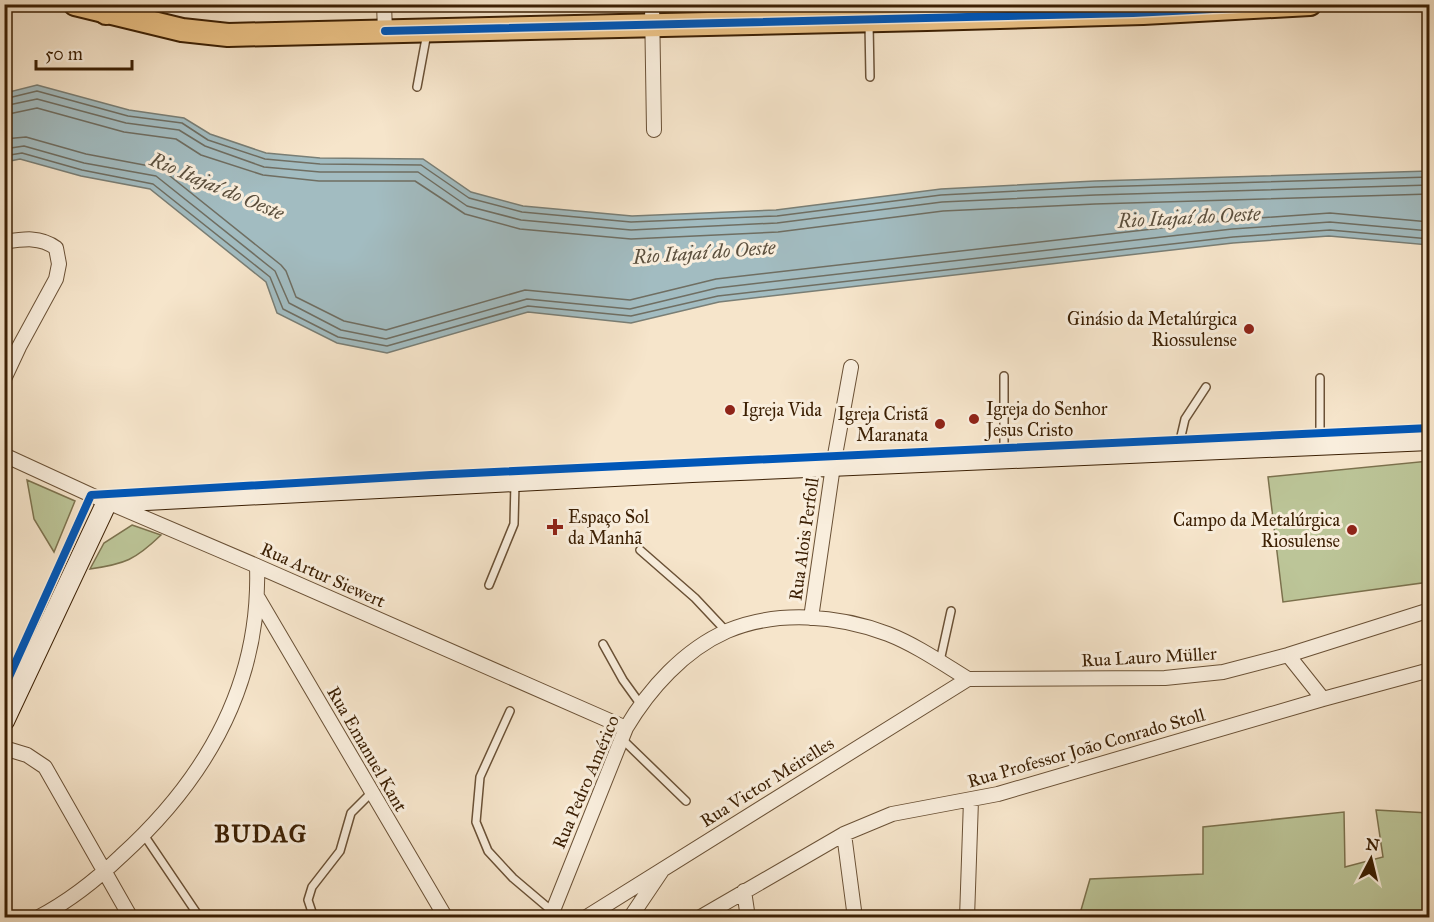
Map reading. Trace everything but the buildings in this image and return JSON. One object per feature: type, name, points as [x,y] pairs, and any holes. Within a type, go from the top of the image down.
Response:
[{"type":"main road","points":[[75,4],[115,10],[182,30],[228,35],[427,31],[652,15],[869,21],[927,12],[1310,4]]},
{"type":"main road","points":[[4,721],[107,502],[515,480],[1430,440]]},
{"type":"street","points":[[384,4],[385,31]]},
{"type":"street","points":[[652,15],[654,130]]},
{"type":"street","points":[[4,242],[23,239],[48,242],[56,248],[59,264],[56,279],[4,379]]},
{"type":"street","name":"Rua Alois Perfoll","points":[[811,618],[833,466],[851,367]]},
{"type":"street","name":"Rua Artur Siewert","points":[[4,455],[257,566],[624,734]]},
{"type":"street","points":[[37,918],[84,888],[144,835],[194,776],[211,749],[232,708],[249,655],[258,598],[257,566]]},
{"type":"street","name":"Rua Emanuel Kant","points":[[258,598],[446,918]]},
{"type":"street","name":"Rua Lauro Müller","points":[[968,679],[1194,677],[1288,656],[1430,610]]},
{"type":"street","name":"Rua Pedro Américo","points":[[551,914],[624,734],[641,705],[665,676],[684,658],[726,631],[780,618],[811,618],[866,626],[890,635],[968,679]]},
{"type":"street","points":[[1288,656],[1323,699]]},
{"type":"street","name":"Rua Professor João Conrado Stoll","points":[[699,918],[844,834],[891,814],[998,794],[1430,670]]},
{"type":"street","name":"Rua Victor Meirelles","points":[[585,918],[968,679]]},
{"type":"street","points":[[4,747],[27,755],[45,767],[131,918]]},
{"type":"street","points":[[967,918],[971,800]]},
{"type":"street","points":[[844,834],[855,918]]},
{"type":"street","points":[[630,918],[665,866]]},
{"type":"street","points":[[744,891],[748,918]]},
{"type":"lane","points":[[869,21],[870,77]]},
{"type":"lane","points":[[417,87],[427,31]]},
{"type":"lane","points":[[1004,376],[1004,459]]},
{"type":"lane","points":[[1320,378],[1320,445]]},
{"type":"lane","points":[[1178,451],[1185,419],[1206,387]]},
{"type":"lane","points":[[489,585],[514,524],[515,480]]},
{"type":"lane","points":[[640,550],[695,598],[726,631]]},
{"type":"lane","points":[[940,662],[951,611]]},
{"type":"lane","points":[[603,644],[623,680],[641,705]]},
{"type":"lane","points":[[510,711],[480,777],[476,822],[488,851],[551,914]]},
{"type":"lane","points":[[624,734],[686,801]]},
{"type":"lane","points":[[314,918],[308,900],[312,887],[340,851],[351,813],[372,792]]},
{"type":"lane","points":[[144,835],[200,918]]},
{"type":"green space","name":"Campo da Metalúrgica Riosulense","points":[[1429,461],[1429,582],[1283,602],[1268,477]]},
{"type":"green space","points":[[27,480],[75,501],[54,552],[34,519]]},
{"type":"green space","points":[[132,525],[161,535],[129,560],[90,569],[104,543]]},
{"type":"green space","points":[[1376,810],[1429,813],[1429,917],[1079,917],[1090,879],[1203,874],[1203,827],[1344,812],[1345,867],[1383,857]]},
{"type":"water","name":"Rio Itajaí do Oeste","points":[[37,85],[129,110],[184,118],[210,134],[266,153],[320,158],[423,159],[471,192],[523,206],[632,216],[776,210],[941,189],[1095,181],[1429,171],[1429,245],[1329,236],[1233,243],[719,302],[631,323],[528,312],[387,353],[337,343],[277,313],[266,282],[150,189],[81,176],[20,159],[5,162],[5,93]]},
{"type":"cycle path","points":[[385,31],[1133,13],[1310,4]]},
{"type":"cycle path","points":[[4,688],[91,495],[431,475],[1430,428]]},
{"type":"place","name":"Ginásio da Metalúrgica Riossulense","points":[[1249,329]]},
{"type":"place","name":"Igreja Vida","points":[[730,410]]},
{"type":"place","name":"Igreja do Senhor Jesus Cristo","points":[[974,419]]},
{"type":"place","name":"Igreja Cristã Maranata","points":[[940,424]]},
{"type":"place","name":"Espaço Sol da Manhã","points":[[555,527]]},
{"type":"place","name":"Campo da Metalúrgica Riosulense","points":[[1352,530]]},
{"type":"district","name":"BUDAG","points":[[261,834]]}]
